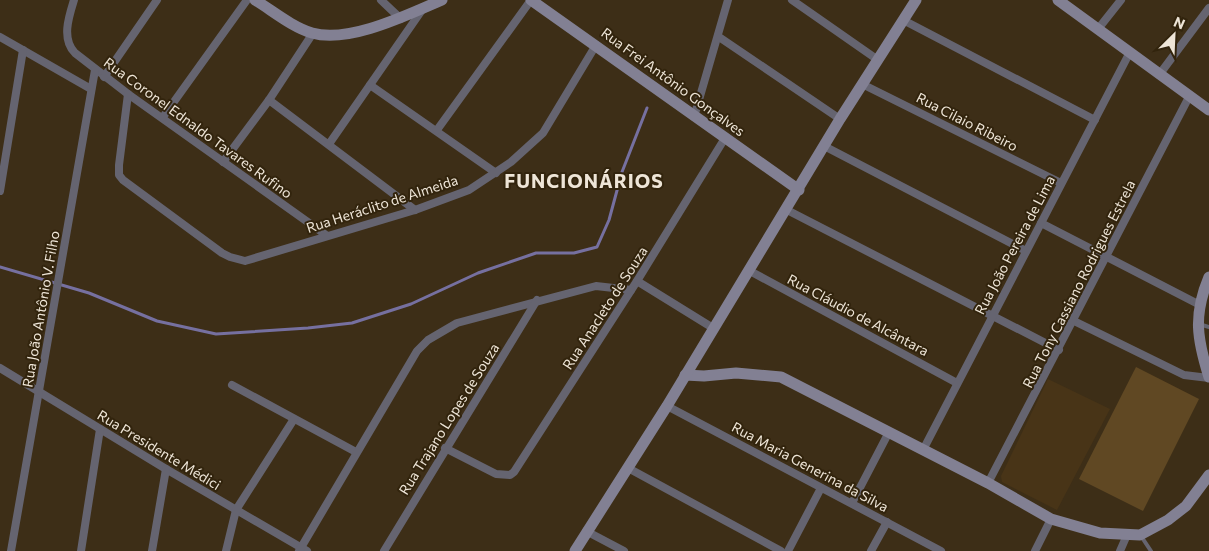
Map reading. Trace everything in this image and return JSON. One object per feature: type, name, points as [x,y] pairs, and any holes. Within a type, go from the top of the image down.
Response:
[{"type":"street","name":"Rua Coronel Ednaldo Tavares Rufino","points":[[74,0],[67,33],[70,48],[104,77],[326,235]]},
{"type":"street","points":[[104,77],[157,0]]},
{"type":"street","points":[[162,117],[247,0]]},
{"type":"street","points":[[256,0],[288,21],[313,34],[360,31],[401,19],[442,0]]},
{"type":"street","points":[[381,0],[401,19]]},
{"type":"street","points":[[437,130],[531,0]]},
{"type":"street","name":"Rua Frei Antônio Gonçalves","points":[[531,0],[545,5],[694,117],[799,190]]},
{"type":"street","points":[[694,117],[728,0]]},
{"type":"street","points":[[792,0],[878,60]]},
{"type":"street","points":[[575,551],[667,406],[748,270],[799,190],[840,119],[916,0]]},
{"type":"street","points":[[1058,0],[1209,110]]},
{"type":"street","points":[[1098,29],[1121,0]]},
{"type":"street","points":[[329,144],[423,8]]},
{"type":"street","points":[[1159,74],[1209,8]]},
{"type":"street","points":[[903,20],[1095,120]]},
{"type":"street","points":[[223,162],[269,100],[313,34]]},
{"type":"street","points":[[719,36],[840,119]]},
{"type":"street","points":[[0,37],[91,89]]},
{"type":"street","name":"Rua Heráclito de Almeida","points":[[128,94],[118,165],[119,175],[122,180],[230,257],[245,261],[414,210],[469,190],[496,173],[543,133],[596,45]]},
{"type":"street","points":[[0,191],[23,50]]},
{"type":"street","name":"Rua João Pereira de Lima","points":[[923,450],[991,316],[1130,52]]},
{"type":"street","name":"Rua João Antônio V. Filho","points":[[11,551],[95,70]]},
{"type":"street","points":[[370,84],[496,173]]},
{"type":"street","name":"Rua Cilaio Ribeiro","points":[[862,84],[1061,183]]},
{"type":"street","name":"Rua Tony Cassiano Rodrigues Estrela","points":[[988,484],[1108,257],[1190,95]]},
{"type":"street","points":[[269,100],[414,210]]},
{"type":"street","name":"Rua Anacleto de Souza","points":[[445,448],[496,474],[510,475],[517,468],[637,282],[725,138]]},
{"type":"street","points":[[824,146],[1026,251]]},
{"type":"street","points":[[786,210],[1059,350]]},
{"type":"street","points":[[1041,223],[1200,305]]},
{"type":"street","name":"Rua Cláudio de Alcântara","points":[[748,270],[957,382]]},
{"type":"street","points":[[1074,321],[1184,375],[1209,378],[1202,354],[1197,323],[1200,305],[1209,277]]},
{"type":"street","points":[[637,282],[713,328]]},
{"type":"street","points":[[302,550],[356,452],[417,351],[428,340],[457,323],[537,300],[596,286],[631,290]]},
{"type":"street","name":"Rua Trajano Lopes de Souza","points":[[384,551],[445,448],[537,300]]},
{"type":"street","name":"Rua Presidente Médici","points":[[0,368],[302,550]]},
{"type":"street","points":[[685,375],[704,376],[736,373],[781,377],[988,484],[1051,519],[1100,533],[1140,534],[1168,520],[1186,506],[1209,475]]},
{"type":"street","points":[[232,385],[356,452]]},
{"type":"street","name":"Rua Maria Generina da Silva","points":[[667,406],[941,551]]},
{"type":"street","points":[[226,551],[236,510],[294,419]]},
{"type":"street","points":[[81,551],[100,430]]},
{"type":"street","points":[[852,503],[889,432]]},
{"type":"street","points":[[628,468],[781,551]]},
{"type":"street","points":[[152,551],[166,469]]},
{"type":"street","points":[[788,551],[821,488]]},
{"type":"street","points":[[1035,551],[1051,519]]},
{"type":"street","points":[[871,551],[887,522]]},
{"type":"street","points":[[586,531],[624,551]]},
{"type":"street","points":[[1120,551],[1127,535]]},
{"type":"lane","points":[[1197,323],[1209,327]]},
{"type":"lane","points":[[1140,534],[1152,551]]},
{"type":"shaded area","points":[[1136,367],[1199,399],[1143,511],[1079,479]]},
{"type":"shaded area","points":[[1048,379],[1110,409],[1057,510],[1002,482],[1001,476]]},
{"type":"waterway","points":[[0,267],[89,293],[157,321],[216,334],[352,323],[411,304],[478,273],[536,253],[574,253],[597,247],[609,220],[622,172],[647,108]]},
{"type":"district","name":"FUNCIONÁRIOS","points":[[584,181]]}]
